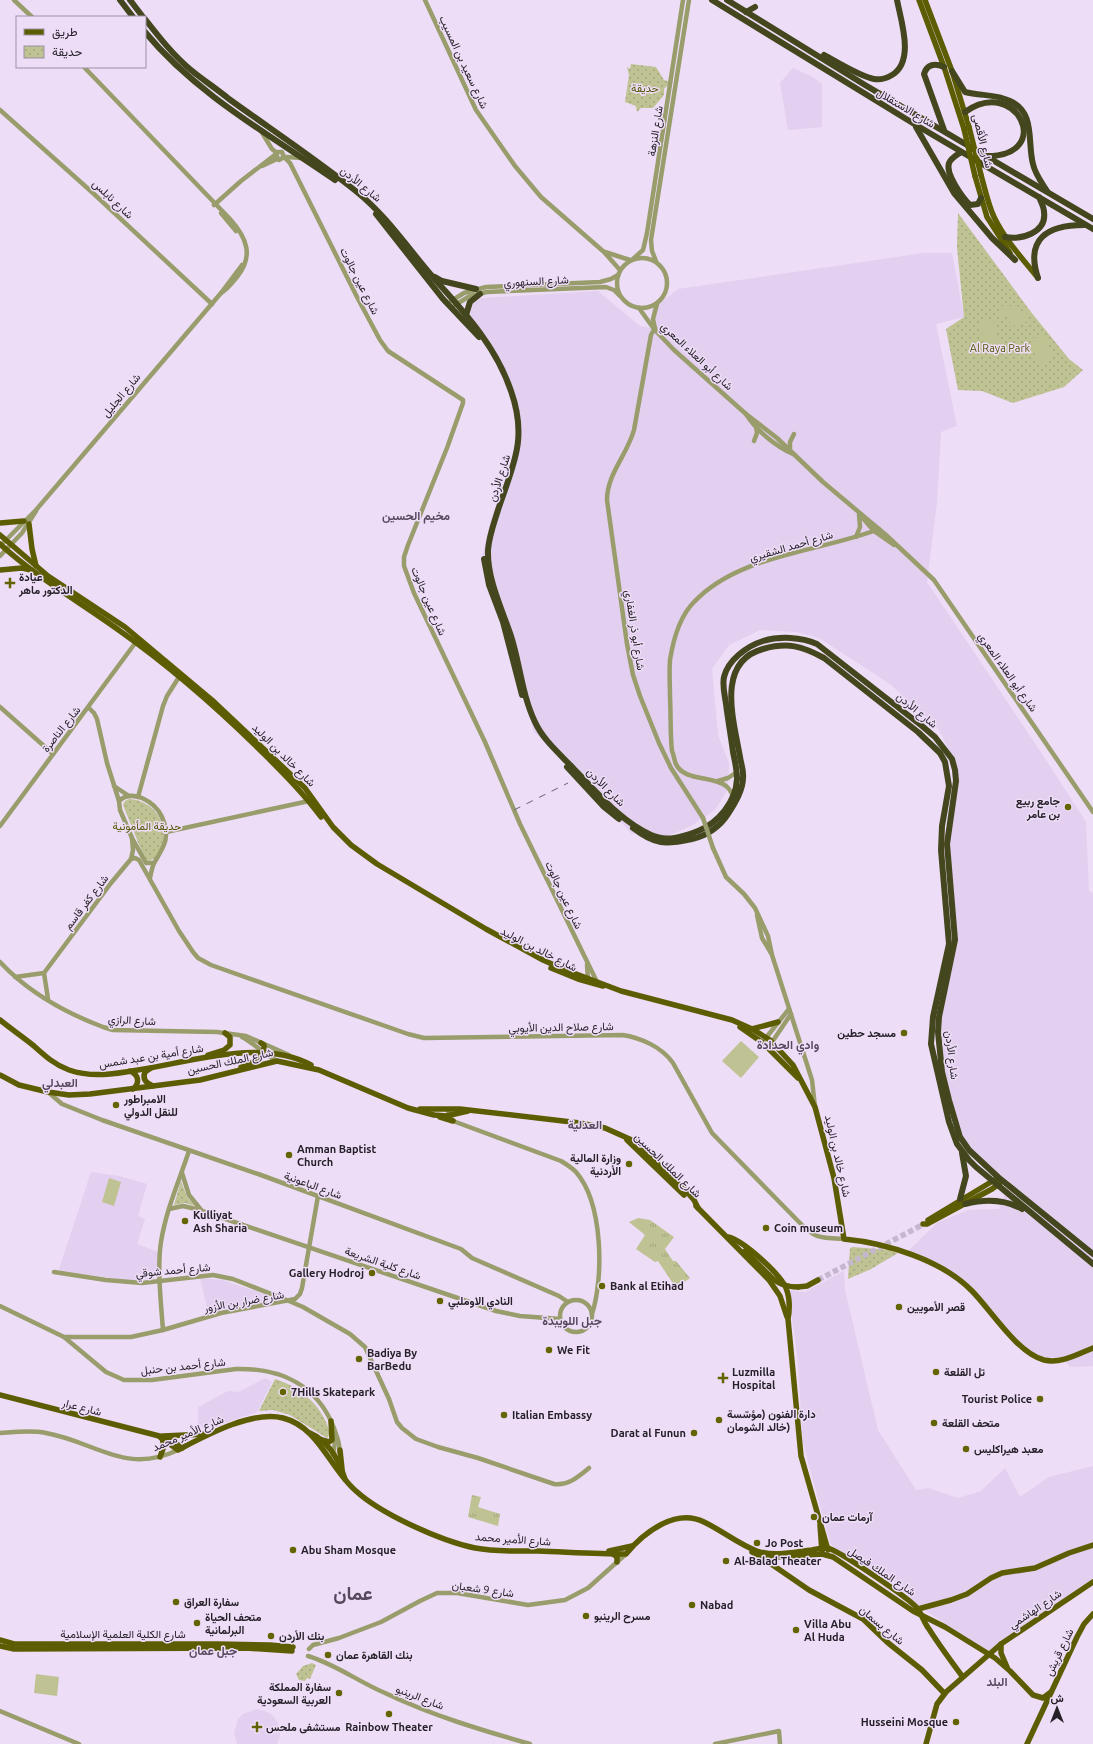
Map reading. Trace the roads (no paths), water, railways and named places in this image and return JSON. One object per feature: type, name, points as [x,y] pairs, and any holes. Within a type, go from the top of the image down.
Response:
[{"type":"highway","points":[[120,0],[132,16]]},
{"type":"highway","name":"شارع الأردن","points":[[130,0],[142,16]]},
{"type":"highway","name":"شارع الاستقلال","points":[[712,0],[916,125],[1093,229]]},
{"type":"highway","name":"شارع الاستقلال","points":[[727,0],[1093,219]]},
{"type":"highway","points":[[807,49],[819,53],[869,78],[875,79],[888,77],[898,71],[904,60],[905,53],[897,0]]},
{"type":"highway","points":[[746,12],[755,7]]},
{"type":"highway","name":"شارع الأردن","points":[[146,20],[160,38],[193,72],[339,178],[372,205],[385,218],[432,276],[487,348],[502,377],[512,406],[516,429],[514,450],[487,534],[485,570],[494,601],[503,622],[526,709],[532,724],[542,740],[618,813],[651,835],[662,839],[682,837],[704,829],[721,815],[733,796],[737,781],[723,682],[728,668],[744,650],[756,644],[770,640],[793,638],[809,641],[821,647],[870,684],[935,738],[950,755],[954,765],[956,780],[947,844],[955,940],[939,1017],[938,1042],[942,1072],[960,1137],[969,1150],[997,1181],[1032,1214],[1093,1264]]},
{"type":"highway","name":"شارع الأردن","points":[[146,33],[171,61],[202,87],[343,186],[372,209],[424,276],[466,315],[490,347],[513,396],[519,427],[517,454],[493,526],[489,543],[488,558],[491,577],[513,644],[527,702],[534,721],[544,738],[572,770]]},
{"type":"highway","points":[[154,43],[160,38]]},
{"type":"highway","points":[[944,67],[931,65],[927,68],[924,74],[937,116],[944,130]]},
{"type":"highway","points":[[952,71],[966,92],[1005,99],[1022,109],[1029,125],[1033,163],[1037,174],[1048,193]]},
{"type":"highway","points":[[965,112],[979,104],[995,103],[1011,108],[1022,119],[1023,133],[1019,145],[1012,152],[987,156]]},
{"type":"highway","points":[[916,125],[954,193],[992,238],[1015,260]]},
{"type":"highway","points":[[961,152],[949,163],[949,174],[970,205],[978,204],[981,198]]},
{"type":"highway","points":[[1005,237],[1018,238],[1026,236],[1038,228],[1044,219],[1045,213],[1039,197]]},
{"type":"highway","points":[[1038,278],[1035,268],[1034,255],[1035,248],[1043,237],[1055,228],[1063,225],[1085,224]]},
{"type":"highway","points":[[432,276],[478,291],[469,304],[466,315]]},
{"type":"highway","name":"شارع الأردن","points":[[580,778],[611,813],[650,840],[671,844],[696,838],[716,827],[725,818],[737,799],[743,783],[743,774],[734,725],[731,690],[734,674],[737,667],[746,657],[768,648],[786,645],[799,646],[824,658],[918,732],[940,753],[945,762],[949,786],[942,826],[941,850],[949,944],[932,1022],[931,1044],[949,1122],[961,1150],[969,1160],[1093,1254]]},
{"type":"highway","points":[[866,690],[870,684]]},
{"type":"highway","points":[[960,1199],[966,1176],[961,1150]]},
{"type":"highway","points":[[965,1204],[984,1201],[998,1201],[1015,1206],[1032,1214]]},
{"type":"main road","name":"شارع الأقصى","points":[[919,0],[967,128]]},
{"type":"main road","name":"شارع الأقصى","points":[[925,0],[952,71],[965,112],[967,128],[978,175],[981,198],[990,222],[1015,260]]},
{"type":"main road","name":"شارع الأقصى","points":[[978,175],[994,216],[1005,237],[1038,278]]},
{"type":"main road","points":[[0,523],[26,523],[34,568],[0,570]]},
{"type":"main road","name":"شارع خالد بن الوليد","points":[[0,535],[11,544],[34,568],[136,642],[179,677],[243,734],[292,781],[331,831],[374,867],[537,961],[561,973],[732,1020],[752,1029],[772,1042],[793,1065],[815,1107],[834,1178],[844,1239]]},
{"type":"main road","name":"شارع خالد بن الوليد","points":[[0,545],[125,628],[212,700],[305,788],[333,827],[351,845],[377,864],[543,960],[588,980]]},
{"type":"main road","name":"شارع خالد بن الوليد","points":[[716,1016],[745,1030],[763,1043],[801,1080]]},
{"type":"main road","name":"شارع أمية بن عبد شمس","points":[[0,1020],[58,1066],[94,1075],[151,1068],[193,1060],[263,1053],[276,1053],[292,1057],[319,1070]]},
{"type":"main road","points":[[752,1029],[778,1022]]},
{"type":"main road","points":[[193,1060],[228,1047],[231,1043],[230,1037],[225,1033]]},
{"type":"main road","points":[[226,1073],[254,1062],[260,1058],[264,1047],[261,1043]]},
{"type":"main road","name":"شارع الملك الحسين","points":[[0,1075],[19,1085],[48,1092],[70,1095],[90,1094],[200,1080],[277,1060],[319,1070],[412,1109],[434,1115],[468,1111],[590,1124],[605,1128],[634,1142],[663,1176],[694,1200],[698,1208],[769,1280],[780,1296],[788,1319],[801,1456],[820,1525],[823,1530],[825,1551]]},
{"type":"main road","points":[[151,1068],[145,1072],[144,1077],[146,1082],[152,1086]]},
{"type":"main road","points":[[130,1071],[136,1075],[138,1079],[137,1084],[133,1089]]},
{"type":"main road","name":"شارع الملك الحسين","points":[[412,1109],[451,1112]]},
{"type":"main road","points":[[434,1115],[453,1121]]},
{"type":"main road","points":[[997,1181],[965,1204],[927,1224],[923,1224],[960,1199],[997,1181]]},
{"type":"main road","points":[[728,1237],[742,1248],[769,1275],[781,1284],[798,1287],[807,1286],[818,1280]]},
{"type":"main road","name":"شارع الملك الحسين","points":[[728,1237],[737,1240],[780,1279],[787,1292],[790,1309],[788,1319]]},
{"type":"main road","points":[[844,1239],[903,1250],[924,1259],[952,1275],[972,1291],[1021,1347],[1037,1358],[1048,1361],[1059,1361],[1093,1348]]},
{"type":"main road","points":[[780,1296],[787,1292]]},
{"type":"main road","name":"شارع عرار","points":[[0,1395],[172,1440],[180,1449]]},
{"type":"main road","name":"شارع الأمير محمد","points":[[180,1449],[209,1434],[254,1418],[269,1416],[289,1420],[302,1426],[332,1456],[345,1481],[359,1494],[377,1507],[400,1519],[455,1542],[475,1548],[626,1554],[632,1546],[658,1527],[671,1521],[684,1518],[693,1518],[704,1522],[746,1546],[760,1556]]},
{"type":"main road","points":[[318,1437],[325,1442],[331,1441],[331,1421]]},
{"type":"main road","name":"شارع الأمير محمد","points":[[309,1433],[318,1437],[343,1473],[345,1481]]},
{"type":"main road","points":[[160,1457],[164,1446],[161,1437],[209,1434]]},
{"type":"main road","points":[[340,1450],[343,1473]]},
{"type":"main road","points":[[919,1612],[967,1594],[991,1578],[1002,1573],[1035,1568],[1069,1553],[1093,1545]]},
{"type":"main road","name":"شارع الأمير محمد","points":[[601,1552],[632,1546]]},
{"type":"main road","name":"شارع الأمير محمد","points":[[746,1546],[760,1552],[774,1554],[825,1551]]},
{"type":"main road","points":[[760,1556],[775,1558],[825,1551]]},
{"type":"main road","name":"شارع الملك فيصل","points":[[825,1551],[913,1611],[919,1612],[945,1627],[988,1654],[1010,1671]]},
{"type":"main road","points":[[612,1553],[617,1557],[617,1562]]},
{"type":"main road","name":"شارع بسمان","points":[[760,1556],[808,1590],[863,1619],[887,1642],[922,1670],[944,1693]]},
{"type":"main road","name":"شارع الهاشمي","points":[[944,1693],[1001,1644],[1093,1582]]},
{"type":"main road","name":"شارع الملك فيصل","points":[[919,1612],[962,1676]]},
{"type":"main road","name":"شارع قريش","points":[[1027,1744],[1081,1629],[1093,1614]]},
{"type":"main road","name":"شارع الكلية العلمية الإسلامية","points":[[0,1640],[14,1644],[247,1644],[293,1649],[14,1649],[0,1646]]},
{"type":"main road","points":[[1001,1644],[1003,1659],[1010,1671],[1033,1694],[1043,1698],[1051,1692]]},
{"type":"main road","points":[[926,1744],[937,1704],[944,1693]]},
{"type":"street","points":[[14,0],[31,16]]},
{"type":"street","name":"شارع سعيد بن المسيب","points":[[425,0],[476,110],[488,129],[528,184],[604,252],[619,272]]},
{"type":"street","name":"شارع النزهة","points":[[656,261],[652,251],[651,240],[676,69],[683,0]]},
{"type":"street","name":"شارع النزهة","points":[[631,260],[642,250],[648,233],[689,0]]},
{"type":"street","name":"شارع الجليل","points":[[0,556],[11,544],[36,510],[221,293],[242,264],[245,248],[237,232],[214,204],[85,68]]},
{"type":"street","name":"شارع نابلس","points":[[0,110],[94,194],[212,304]]},
{"type":"street","name":"شارع عين جالوت","points":[[259,128],[272,149],[289,162],[357,297],[380,340],[388,351],[463,400],[464,403],[447,448],[408,545],[404,557],[404,566],[414,593],[482,737],[520,824],[597,983]]},
{"type":"street","points":[[214,204],[260,167],[280,156],[302,158]]},
{"type":"street","name":"شارع سعيد بن المسيب","points":[[604,252],[631,260]]},
{"type":"street","points":[[645,257],[656,261],[664,270],[668,285],[665,294],[657,304],[651,306],[639,308],[628,304],[620,296],[617,286],[619,272],[631,260],[645,257]]},
{"type":"street","name":"شارع السنهوري","points":[[452,303],[478,291],[600,282],[611,279],[619,272]]},
{"type":"street","name":"شارع السنهوري","points":[[516,288],[606,287],[614,290],[620,296]]},
{"type":"street","name":"شارع أبو ذر الغفاري","points":[[657,304],[653,319],[655,330],[651,335],[634,430],[629,444],[610,479],[607,500],[627,644],[633,675],[659,743],[671,768],[703,818],[713,848],[726,877],[744,894],[757,912],[762,938],[772,955],[812,1080],[815,1107]]},
{"type":"street","name":"شارع أبو العلاء المعري","points":[[639,308],[655,330],[746,414],[774,435],[934,580],[1093,812]]},
{"type":"street","name":"شارع أبو العلاء المعري","points":[[746,414],[770,440],[791,452]]},
{"type":"street","points":[[754,441],[757,433],[756,426]]},
{"type":"street","points":[[791,452],[790,442],[794,434]]},
{"type":"street","points":[[855,538],[860,527],[859,513]]},
{"type":"street","name":"شارع أبو العلاء المعري","points":[[859,513],[874,531],[900,550]]},
{"type":"street","name":"شارع الجليل","points":[[0,545],[26,523]]},
{"type":"street","name":"شارع أحمد الشقيري","points":[[718,781],[693,776],[676,765],[672,749],[670,662],[680,625],[693,603],[719,581],[758,563],[855,538],[879,529]]},
{"type":"street","name":"شارع الناصرة","points":[[0,826],[89,708],[136,642]]},
{"type":"street","points":[[138,797],[163,706],[167,696],[179,677]]},
{"type":"street","points":[[0,707],[53,754]]},
{"type":"street","points":[[89,708],[97,719],[107,762],[119,801],[120,810],[132,838],[145,861],[148,863],[154,863]]},
{"type":"street","points":[[718,781],[728,778],[736,772]]},
{"type":"street","points":[[718,781],[727,786],[733,796]]},
{"type":"street","points":[[114,786],[130,796]]},
{"type":"street","points":[[119,801],[124,797],[130,796],[148,801],[157,808],[164,821],[166,832],[164,847],[154,863],[150,878]]},
{"type":"street","points":[[166,832],[309,801]]},
{"type":"street","points":[[132,838],[133,850],[131,859],[135,858],[139,860],[150,878]]},
{"type":"street","name":"شارع كفر قاسم","points":[[44,974],[131,859]]},
{"type":"street","name":"شارع صلاح الدين الأيوبي","points":[[150,878],[179,931],[198,958],[217,967],[408,1034],[424,1038],[614,1034],[630,1036],[643,1041],[670,1058],[712,1133],[810,1234],[828,1238],[844,1239]]},
{"type":"street","name":"شارع الرازي","points":[[0,962],[25,985],[93,1024],[113,1030],[225,1033],[246,1036],[292,1057]]},
{"type":"street","name":"شارع عين جالوت","points":[[587,962],[588,980]]},
{"type":"street","points":[[16,977],[44,974],[48,999]]},
{"type":"street","points":[[763,1043],[778,1022],[790,1012]]},
{"type":"street","points":[[768,1048],[790,1012]]},
{"type":"street","name":"شارع الرازي","points":[[234,1035],[253,1044],[263,1053],[277,1060]]},
{"type":"street","name":"شارع الباعونية","points":[[48,1092],[62,1104],[81,1112],[318,1196],[461,1249],[472,1258],[559,1296],[568,1302]]},
{"type":"street","points":[[451,1112],[453,1121],[459,1124],[561,1161],[575,1171],[585,1188],[598,1230],[599,1274],[596,1298],[591,1322],[588,1327],[578,1332],[572,1332],[565,1328],[560,1319],[561,1310],[568,1302],[576,1300],[584,1302],[589,1306],[592,1314]]},
{"type":"street","points":[[451,1112],[459,1124]]},
{"type":"street","points":[[163,1330],[161,1245],[169,1209],[189,1151]]},
{"type":"street","points":[[182,1173],[189,1195],[202,1211]]},
{"type":"street","points":[[289,1301],[297,1298],[301,1292],[318,1196]]},
{"type":"street","name":"شارع كلية الشريعة","points":[[169,1209],[183,1206],[202,1211],[502,1312],[520,1316],[560,1319]]},
{"type":"street","name":"شارع أحمد شوقي","points":[[54,1272],[127,1282],[161,1282],[189,1276],[213,1275],[233,1280],[289,1301]]},
{"type":"street","points":[[273,1303],[276,1300],[274,1295]]},
{"type":"street","points":[[584,1302],[596,1298]]},
{"type":"street","name":"شارع ضرار بن الأزور","points":[[64,1337],[131,1337],[163,1330],[221,1313],[289,1301],[303,1307],[350,1334],[365,1347],[389,1399],[397,1422],[416,1439],[438,1448],[478,1458],[554,1484],[571,1482],[589,1468]]},
{"type":"street","name":"شارع أحمد بن حنبل","points":[[0,1306],[64,1337],[106,1372],[124,1380],[158,1380],[236,1369],[258,1370],[279,1375],[296,1382],[310,1392],[324,1408],[336,1434],[340,1450]]},
{"type":"street","name":"شارع الأمير محمد","points":[[0,1433],[45,1433],[132,1460],[144,1460],[160,1457],[180,1449]]},
{"type":"street","points":[[332,1456],[336,1434]]},
{"type":"street","points":[[332,1456],[340,1450]]},
{"type":"street","name":"شارع 9 شعبان","points":[[309,1649],[313,1645],[363,1629],[437,1594],[457,1594],[528,1605],[565,1600],[588,1588],[626,1554]]},
{"type":"street","points":[[313,1645],[314,1657]]},
{"type":"street","name":"شارع الرينبو","points":[[308,1656],[314,1657],[385,1694],[422,1709],[530,1744]]},
{"type":"street","points":[[0,1711],[78,1744]]},
{"type":"street","points":[[715,1744],[779,1731],[780,1744]]},
{"type":"tunnel","points":[[818,1280],[922,1225]]},
{"type":"railway","points":[[514,810],[568,783]]},
{"type":"place","name":"عيادة الدكتور ماهر","points":[[10,583]]},
{"type":"place","name":"جامع ربيع بن عامر","points":[[1068,807]]},
{"type":"place","name":"مسجد حطين","points":[[904,1033]]},
{"type":"place","name":"الامبراطور للنقل الدولي","points":[[116,1105]]},
{"type":"place","name":"Amman Baptist Church","points":[[289,1155]]},
{"type":"place","name":"وزارة المالية الأردنية","points":[[629,1164]]},
{"type":"place","name":"Kulliyat Ash Sharia","points":[[185,1221]]},
{"type":"place","name":"Coin museum","points":[[766,1228]]},
{"type":"place","name":"Gallery Hodroj","points":[[372,1273]]},
{"type":"place","name":"Bank al Etihad","points":[[602,1286]]},
{"type":"place","name":"النادي الاوملبي","points":[[440,1301]]},
{"type":"place","name":"قصر الأمويين","points":[[899,1307]]},
{"type":"place","name":"We Fit","points":[[549,1350]]},
{"type":"place","name":"Badiya By BarBedu","points":[[359,1359]]},
{"type":"place","name":"تل القلعة","points":[[936,1372]]},
{"type":"place","name":"Luzmilla Hospital","points":[[723,1378]]},
{"type":"place","name":"7Hills Skatepark","points":[[283,1392]]},
{"type":"place","name":"Tourist Police","points":[[1040,1399]]},
{"type":"place","name":"Italian Embassy","points":[[504,1415]]},
{"type":"place","name":"دارة الفنون (مؤسّسة خالد الشومان)","points":[[719,1420]]},
{"type":"place","name":"متحف القلعة","points":[[934,1423]]},
{"type":"place","name":"Darat al Funun","points":[[694,1433]]},
{"type":"place","name":"معبد هيراكليس","points":[[966,1449]]},
{"type":"place","name":"آرمات عمان","points":[[814,1517]]},
{"type":"place","name":"Jo Post","points":[[757,1543]]},
{"type":"place","name":"Abu Sham Mosque","points":[[293,1550]]},
{"type":"place","name":"Al-Balad Theater","points":[[726,1561]]},
{"type":"place","name":"سفارة العراق","points":[[176,1602]]},
{"type":"place","name":"Nabad","points":[[692,1605]]},
{"type":"place","name":"مسرح الرينبو","points":[[586,1616]]},
{"type":"place","name":"متحف الحياة البرلمانية","points":[[197,1623]]},
{"type":"place","name":"Villa Abu Al Huda","points":[[796,1630]]},
{"type":"place","name":"بنك الأردن","points":[[271,1636]]},
{"type":"place","name":"بنك القاهرة عمان","points":[[328,1655]]},
{"type":"place","name":"سفارة المملكة العربية السعودية","points":[[339,1693]]},
{"type":"place","name":"Rainbow Theater","points":[[389,1714]]},
{"type":"place","name":"Husseini Mosque","points":[[956,1722]]},
{"type":"place","name":"مستشفى ملحس","points":[[257,1727]]},
{"type":"district","name":"مخيم الحسين","points":[[416,515]]},
{"type":"district","name":"وادي الحدادة","points":[[788,1044]]},
{"type":"district","name":"العبدلي","points":[[60,1082]]},
{"type":"district","name":"العدلية","points":[[585,1124]]},
{"type":"district","name":"جبل اللويبدة","points":[[572,1320]]},
{"type":"district","name":"عمان","points":[[353,1593]]},
{"type":"district","name":"جبل عمان","points":[[213,1650]]},
{"type":"district","name":"البلد","points":[[997,1681]]},
{"type":"park label","name":"حديقة","points":[[645,88]]},
{"type":"park label","name":"Al Raya Park","points":[[1000,348]]},
{"type":"park label","name":"حديقة المأمونية","points":[[147,826]]}]
